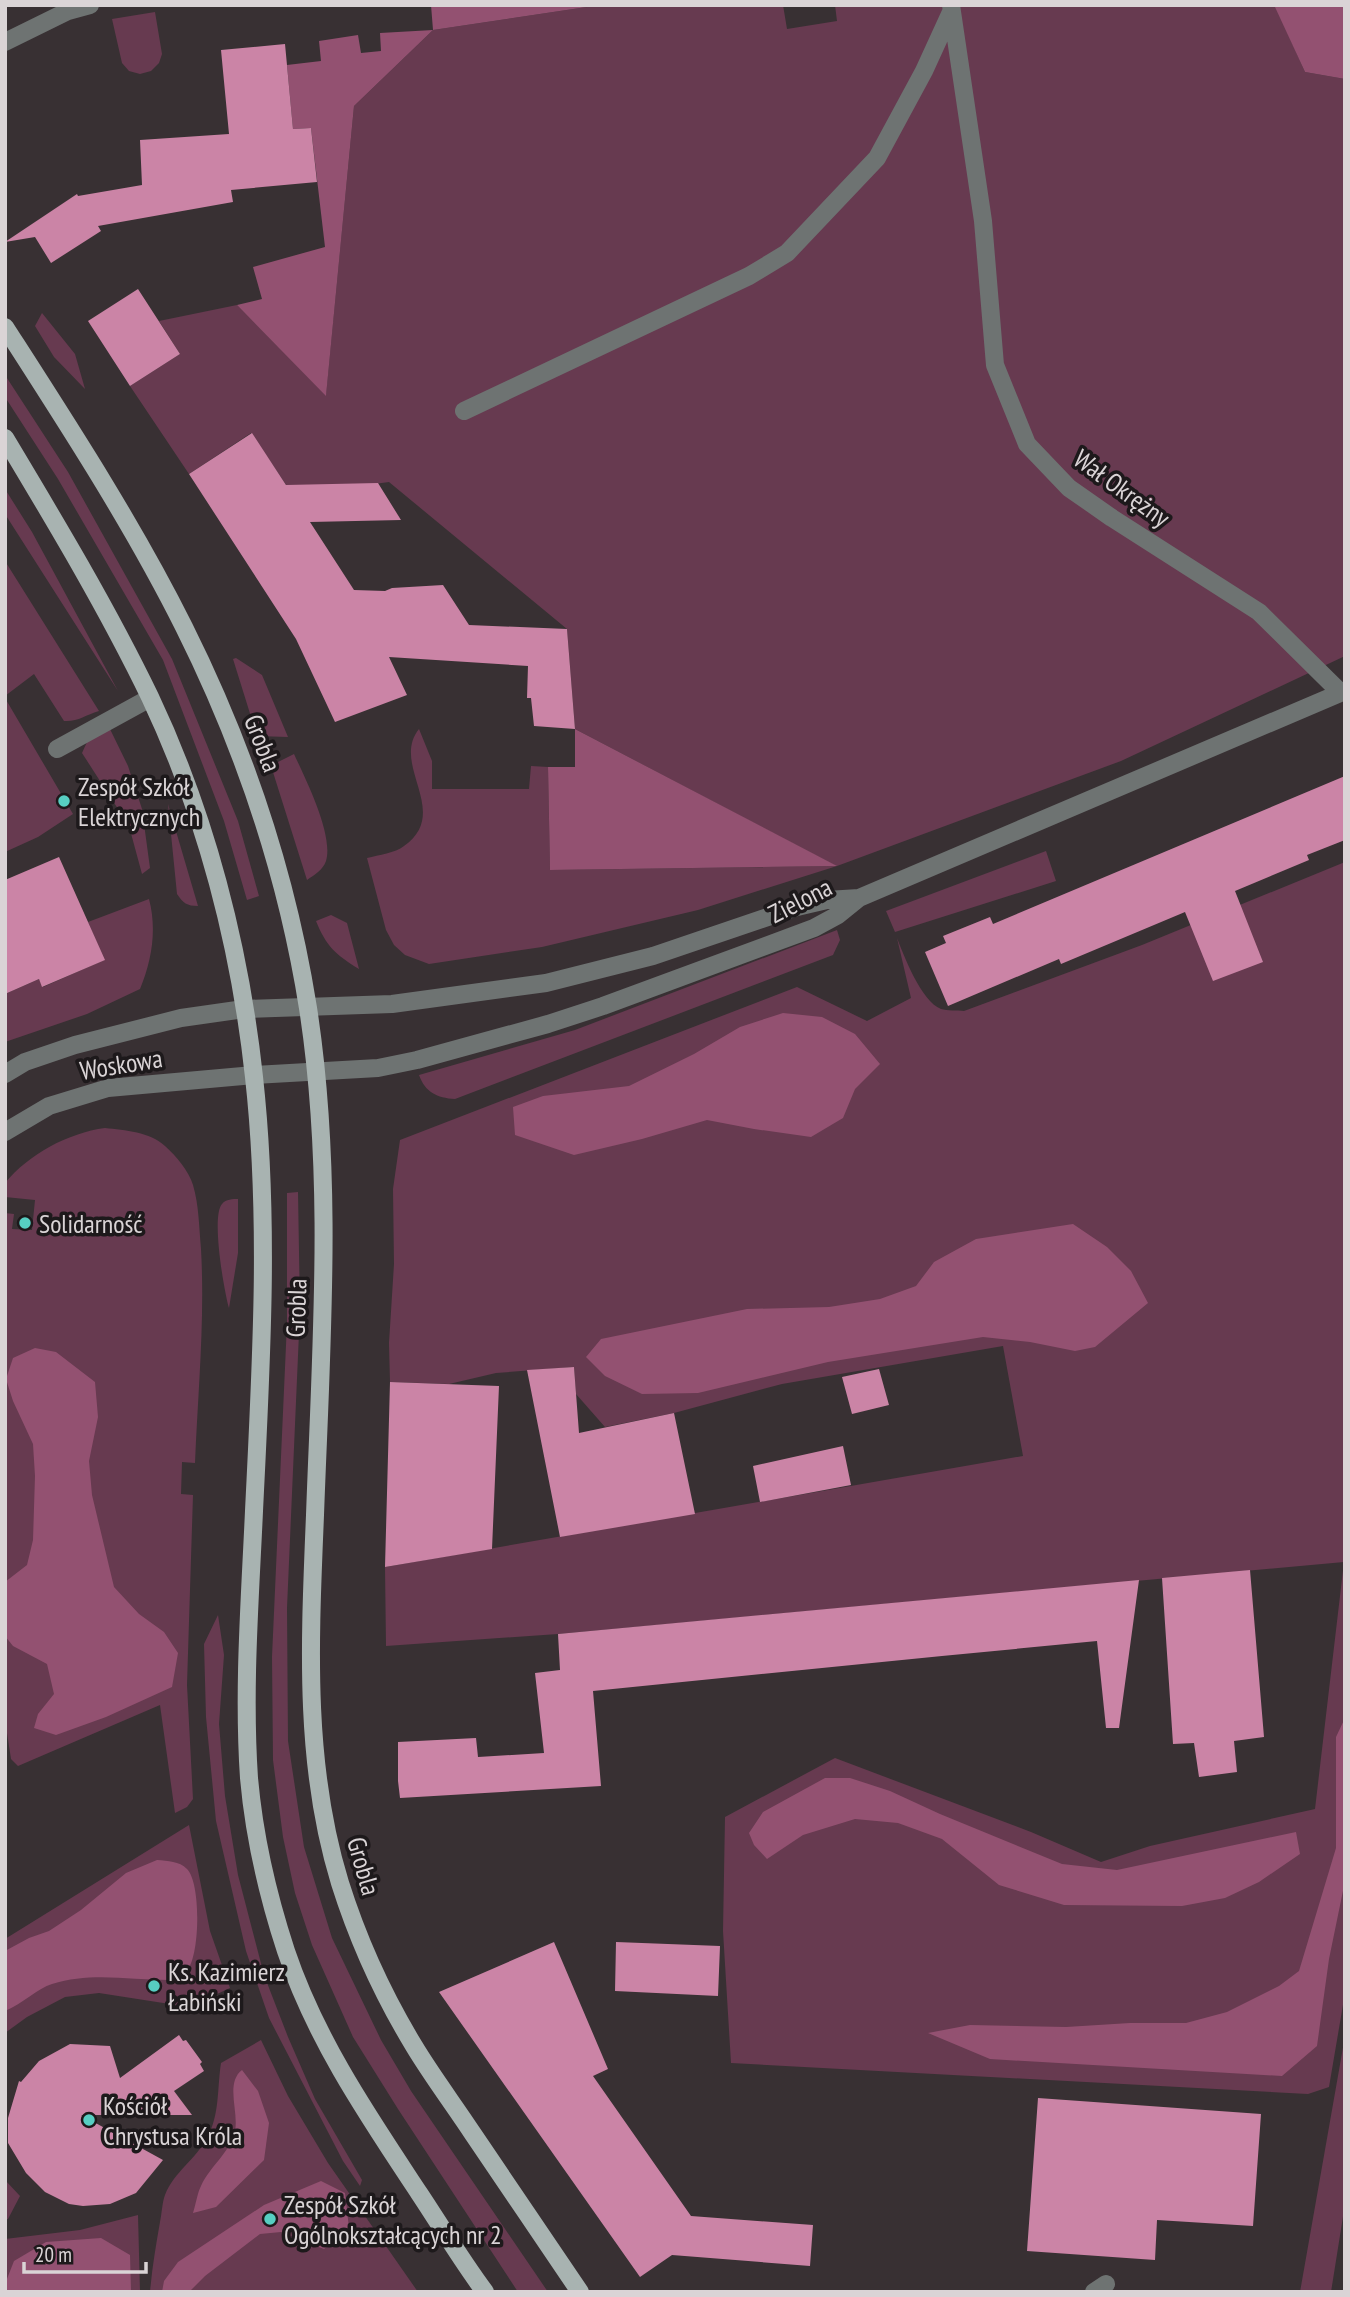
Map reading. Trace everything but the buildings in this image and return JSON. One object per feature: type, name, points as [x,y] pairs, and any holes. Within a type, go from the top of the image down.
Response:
[{"type":"main road","name":"Grobla","points":[[5,327],[125,520],[185,628],[243,760],[271,847],[290,919],[316,1071],[323,1177],[324,1285],[309,1664],[316,1769],[329,1846],[339,1881],[379,1982],[414,2046],[580,2292]]},
{"type":"main road","name":"Grobla","points":[[5,438],[100,600],[150,698],[185,782],[229,926],[254,1074],[261,1165],[263,1243],[248,1627],[250,1779],[258,1839],[286,1952],[334,2061],[485,2292]]},
{"type":"main road","points":[[459,2252],[471,2292]]},
{"type":"street","points":[[5,42],[68,11],[90,5]]},
{"type":"street","points":[[464,411],[749,276],[787,253],[877,158],[924,71],[951,8]]},
{"type":"street","name":"Wał Okrężny","points":[[951,8],[983,221],[995,365],[1027,444],[1069,488],[1259,612],[1343,692]]},
{"type":"street","name":"Zielona","points":[[254,1074],[378,1068],[402,1064],[548,1024],[814,928],[838,915],[859,898],[1343,692]]},
{"type":"street","points":[[57,749],[150,698]]},
{"type":"street","name":"Woskowa","points":[[5,1074],[25,1062],[75,1045],[181,1018],[244,1009],[392,1004],[546,983],[653,956],[797,907],[827,900],[859,898]]},
{"type":"street","name":"Woskowa","points":[[5,1132],[49,1106],[108,1088],[254,1074]]},
{"type":"shaded area","points":[[431,5],[600,5],[433,30]]},
{"type":"shaded area","points":[[600,5],[783,5],[787,29],[837,21],[835,5],[1279,5],[1276,7],[1305,72],[1345,79],[1345,656],[1121,761],[837,866],[698,910],[542,947],[429,964],[405,955],[394,945],[386,930],[367,858],[387,854],[404,846],[417,833],[423,818],[422,804],[411,758],[412,743],[419,729],[432,761],[432,789],[529,789],[531,766],[548,767],[550,870],[836,866],[575,729],[567,629],[389,482],[293,495],[251,433],[189,474],[130,386],[180,354],[159,321],[237,305],[326,395],[354,106],[433,30]]},
{"type":"shaded area","points":[[1345,5],[1345,79],[1305,72],[1275,7]]},
{"type":"shaded area","points":[[155,12],[162,54],[159,63],[151,71],[140,74],[129,71],[122,63],[112,19]]},
{"type":"shaded area","points":[[433,30],[354,106],[326,396],[237,305],[262,299],[253,267],[325,247],[311,128],[293,129],[287,65],[321,61],[319,41],[358,35],[361,53],[381,51],[380,33]]},
{"type":"shaded area","points":[[42,313],[75,354],[85,389],[54,357],[35,326]]},
{"type":"shaded area","points":[[5,375],[68,472],[172,659],[238,821],[259,896],[247,900],[224,821],[163,660],[58,479],[5,397]]},
{"type":"shaded area","points":[[5,489],[32,532],[118,691],[5,514]]},
{"type":"shaded area","points":[[5,561],[99,711],[64,721],[34,674],[5,696]]},
{"type":"shaded area","points":[[236,658],[262,675],[288,737],[257,736],[233,659]]},
{"type":"shaded area","points":[[5,698],[73,814],[38,837],[5,852]]},
{"type":"shaded area","points":[[109,727],[128,766],[142,809],[150,868],[142,874],[129,826],[82,753],[87,742]]},
{"type":"shaded area","points":[[575,729],[837,866],[550,870],[548,767],[575,767]]},
{"type":"shaded area","points":[[294,754],[317,807],[326,837],[326,861],[318,872],[307,880],[272,769],[276,763]]},
{"type":"shaded area","points":[[168,804],[198,906],[186,903],[177,894]]},
{"type":"shaded area","points":[[1046,851],[1056,881],[895,932],[886,911]]},
{"type":"shaded area","points":[[1345,862],[1345,1993],[1329,2087],[1308,2094],[731,2063],[723,1931],[725,1817],[835,1758],[1031,1832],[1101,1862],[1150,1846],[1315,1809],[1344,1562],[558,1634],[386,1646],[385,1567],[1023,1456],[1003,1346],[782,1384],[674,1413],[605,1427],[576,1394],[574,1367],[496,1373],[449,1384],[390,1382],[389,1343],[394,1264],[393,1189],[400,1140],[797,987],[867,1021],[911,998],[897,938],[914,977],[927,997],[941,1009],[964,1011],[1142,945]]},
{"type":"shaded area","points":[[149,899],[153,922],[152,944],[140,989],[87,1014],[5,1042],[5,994],[39,979],[43,987],[104,960],[88,922]]},
{"type":"shaded area","points":[[331,915],[347,923],[359,969],[333,949],[320,930],[316,921]]},
{"type":"shaded area","points":[[837,930],[840,940],[833,955],[455,1099],[432,1093],[419,1075],[575,1030]]},
{"type":"shaded area","points":[[783,1013],[822,1017],[855,1034],[880,1064],[855,1089],[843,1118],[811,1137],[707,1120],[574,1155],[515,1135],[513,1107],[543,1096],[629,1086],[694,1054],[740,1027]]},
{"type":"shaded area","points":[[105,1128],[145,1135],[159,1141],[169,1150],[182,1164],[191,1180],[198,1217],[202,1302],[195,1463],[182,1462],[181,1494],[193,1495],[187,1685],[193,1799],[187,1807],[175,1813],[160,1705],[18,1766],[11,1759],[5,1720],[5,1213],[14,1214],[12,1229],[32,1230],[35,1200],[5,1197],[5,1183],[26,1163],[50,1146]]},
{"type":"shaded area","points":[[298,1192],[300,1310],[287,1608],[288,1741],[304,1847],[332,1938],[381,2040],[411,2091],[548,2292],[518,2292],[398,2109],[353,2037],[312,1945],[295,1893],[283,1837],[273,1760],[272,1657],[287,1323],[287,1193]]},
{"type":"shaded area","points":[[238,1199],[238,1253],[229,1308],[222,1271],[218,1223],[222,1204]]},
{"type":"shaded area","points":[[1073,1224],[1107,1247],[1131,1271],[1148,1303],[1095,1347],[1075,1351],[1030,1342],[983,1337],[828,1362],[698,1393],[642,1394],[605,1376],[586,1357],[601,1339],[747,1309],[829,1307],[880,1299],[916,1286],[934,1262],[976,1239]]},
{"type":"shaded area","points":[[35,1348],[56,1352],[95,1382],[98,1417],[89,1461],[92,1495],[114,1587],[139,1614],[164,1632],[178,1653],[172,1687],[106,1717],[56,1735],[34,1728],[38,1714],[54,1694],[47,1664],[13,1646],[5,1636],[5,1582],[27,1565],[33,1540],[35,1476],[33,1444],[6,1379],[13,1358]]},
{"type":"shaded area","points":[[218,1615],[224,1655],[219,1724],[225,1796],[238,1875],[264,1975],[288,2037],[315,2099],[362,2180],[360,2186],[343,2161],[269,2018],[246,1951],[216,1821],[206,1717],[204,1644]]},
{"type":"shaded area","points":[[1345,1718],[1345,1881],[1329,1959],[1317,2046],[1282,2076],[990,2059],[928,2033],[970,2025],[1066,2027],[1186,2023],[1227,2012],[1279,1986],[1299,1971],[1336,1848],[1336,1737]]},
{"type":"shaded area","points":[[825,1778],[850,1778],[890,1791],[1062,1864],[1117,1870],[1296,1832],[1300,1854],[1259,1882],[1225,1898],[1182,1906],[1064,1905],[999,1885],[942,1839],[898,1823],[855,1819],[803,1835],[767,1859],[754,1845],[749,1833],[763,1812]]},
{"type":"shaded area","points":[[189,1825],[210,1931],[230,1988],[189,2007],[99,1993],[65,1997],[27,2017],[5,2033],[5,1939]]},
{"type":"shaded area","points":[[157,1860],[184,1866],[192,1877],[195,1888],[197,1934],[192,1961],[187,1970],[175,1980],[98,1977],[67,1980],[35,1992],[5,2011],[5,1951],[49,1931],[81,1910],[126,1873]]},
{"type":"shaded area","points":[[1345,2036],[1345,2204],[1331,2292],[1300,2292]]},
{"type":"shaded area","points":[[261,2040],[288,2096],[328,2163],[418,2292],[150,2292],[164,2198],[174,2179],[202,2146],[211,2129],[216,2111],[221,2063]]},
{"type":"shaded area","points":[[242,2070],[258,2091],[269,2123],[264,2160],[216,2207],[193,2213],[201,2186],[235,2131],[233,2090],[234,2082]]},
{"type":"shaded area","points":[[5,2180],[20,2196],[5,2220]]},
{"type":"shaded area","points":[[321,2181],[345,2193],[349,2228],[324,2249],[281,2232],[260,2234],[205,2276],[189,2292],[162,2292],[164,2281],[178,2262],[264,2205]]},
{"type":"shaded area","points":[[138,2215],[140,2292],[5,2292],[5,2239],[80,2230]]},
{"type":"shaded area","points":[[101,2238],[130,2255],[131,2292],[5,2292],[5,2284],[14,2261],[46,2242]]},
{"type":"place","name":"Zespół Szkół Elektrycznych","points":[[64,801]]},
{"type":"place","name":"Solidarność","points":[[25,1223]]},
{"type":"place","name":"Ks. Kazimierz Łabiński","points":[[154,1986]]},
{"type":"place","name":"Kościół Chrystusa Króla","points":[[89,2120]]},
{"type":"place","name":"Zespół Szkół Ogólnokształcących nr 2","points":[[270,2219]]}]
